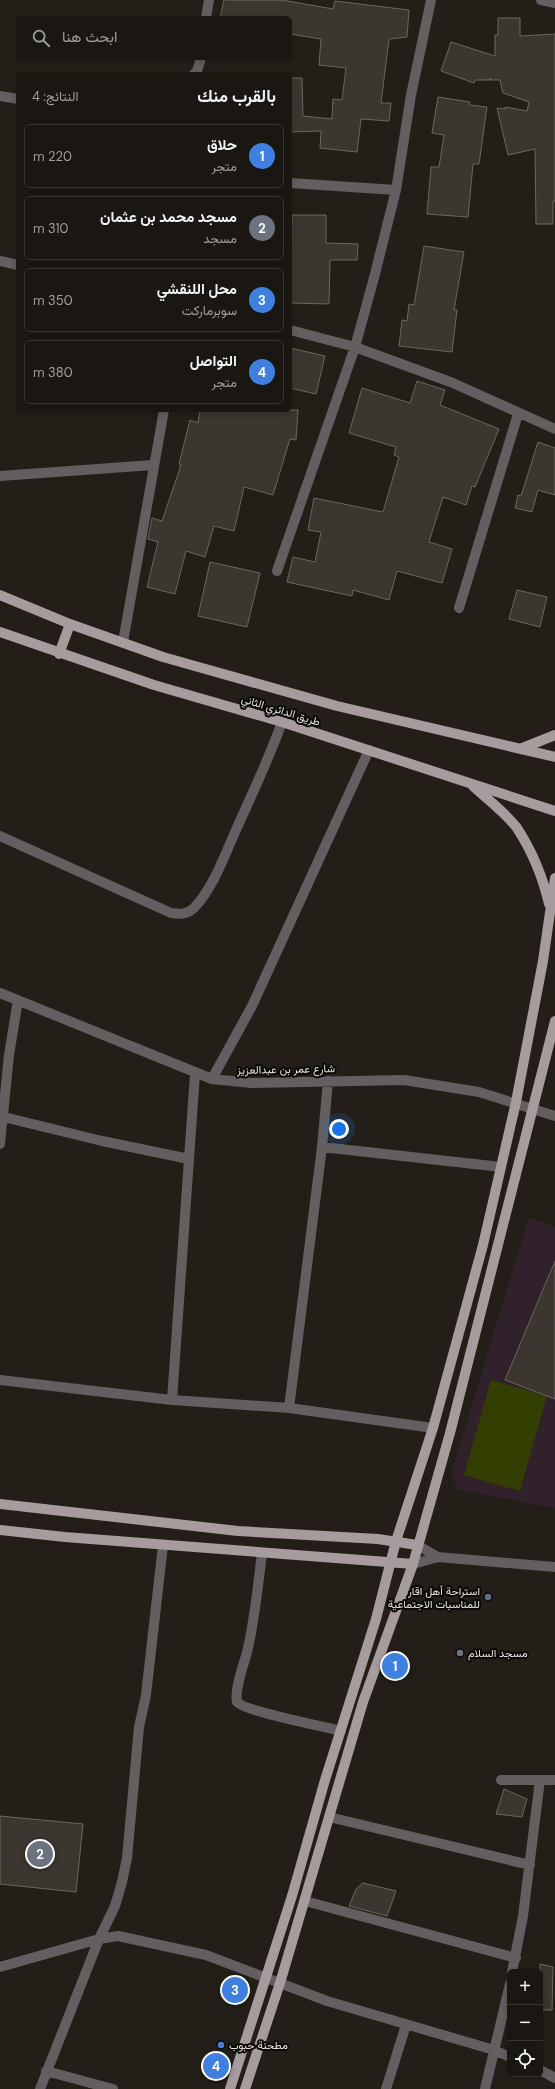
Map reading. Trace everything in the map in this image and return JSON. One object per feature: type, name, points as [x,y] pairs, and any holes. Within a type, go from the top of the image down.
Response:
[{"type":"main road","name":"طريق الدائري الثاني","points":[[0,595],[70,624],[163,657],[320,702],[555,757]]},
{"type":"main road","points":[[59,654],[70,624]]},
{"type":"main road","name":"طريق الدائري الثاني","points":[[0,632],[59,654],[154,686],[282,722],[555,811]]},
{"type":"main road","points":[[520,749],[555,735]]},
{"type":"main road","points":[[470,783],[516,828],[534,859],[544,884],[551,912]]},
{"type":"main road","points":[[230,2089],[376,1619],[396,1541],[433,1428],[483,1245],[516,1102],[551,912],[555,878]]},
{"type":"main road","points":[[245,2089],[280,1983],[363,1702],[413,1564],[417,1544],[450,1433],[555,1021]]},
{"type":"main road","points":[[0,1504],[238,1532],[396,1541],[417,1544]]},
{"type":"main road","points":[[0,1530],[163,1545],[413,1564]]},
{"type":"street","points":[[206,16],[209,0]]},
{"type":"street","points":[[277,571],[354,347],[396,190],[411,95],[431,0]]},
{"type":"street","points":[[541,0],[555,3]]},
{"type":"street","points":[[196,72],[200,60]]},
{"type":"street","points":[[0,96],[16,99]]},
{"type":"street","points":[[292,183],[396,190]]},
{"type":"street","points":[[0,261],[16,265]]},
{"type":"street","points":[[292,331],[354,347],[453,383],[518,414],[555,429]]},
{"type":"street","points":[[123,642],[153,465],[164,412]]},
{"type":"street","points":[[459,608],[518,414]]},
{"type":"street","points":[[0,476],[153,465]]},
{"type":"street","points":[[0,836],[171,912],[179,914],[188,912],[194,908],[214,878],[272,749],[282,722]]},
{"type":"street","points":[[212,1079],[252,1006],[369,750]]},
{"type":"street","name":"شارع عمر بن عبدالعزيز","points":[[0,992],[195,1074],[212,1079],[252,1083],[404,1080],[480,1092],[516,1102],[555,1116]]},
{"type":"street","points":[[0,1144],[9,1055],[18,1000]]},
{"type":"street","points":[[172,1400],[195,1074]]},
{"type":"street","points":[[289,1408],[322,1146],[328,1081]]},
{"type":"street","points":[[2,1115],[102,1141],[189,1159]]},
{"type":"street","points":[[322,1146],[501,1167]]},
{"type":"street","points":[[0,1380],[172,1400],[289,1408],[433,1428]]},
{"type":"street","points":[[417,1544],[438,1557]]},
{"type":"street","points":[[40,2089],[99,1939],[115,1906],[127,1858],[138,1727],[146,1695],[163,1545]]},
{"type":"street","points":[[262,1553],[254,1618],[238,1689],[237,1702],[243,1706],[264,1712],[341,1731]]},
{"type":"street","points":[[413,1564],[438,1557],[555,1567]]},
{"type":"street","points":[[501,1780],[555,1780]]},
{"type":"street","points":[[513,1969],[516,1958],[530,1865],[540,1780]]},
{"type":"street","points":[[329,1817],[530,1865]]},
{"type":"street","points":[[305,1901],[516,1958]]},
{"type":"street","points":[[0,1967],[99,1939],[118,1936],[206,1955],[266,1977],[327,2002],[494,2050],[507,2056]]},
{"type":"street","points":[[485,2089],[507,1996]]},
{"type":"street","points":[[386,2089],[406,2024]]},
{"type":"street","points":[[46,2072],[113,2089]]},
{"type":"street","points":[[543,2072],[555,2078]]},
{"type":"shaded area","points":[[529,1217],[555,1227],[555,1508],[457,1489],[451,1473]]},
{"type":"green space","points":[[491,1380],[547,1396],[520,1491],[464,1475]]},
{"type":"building","points":[[224,0],[282,0],[333,9],[335,1],[409,10],[407,37],[389,39],[381,103],[391,103],[389,121],[361,119],[357,152],[320,148],[321,131],[292,132],[292,78],[302,78],[303,116],[332,119],[333,99],[342,100],[346,68],[319,65],[321,39],[292,34],[292,16],[220,16]]},
{"type":"building","points":[[498,18],[520,18],[520,36],[555,34],[555,201],[553,201],[553,224],[536,224],[535,149],[508,155],[497,108],[505,109],[505,107],[527,111],[529,102],[503,93],[500,80],[491,80],[490,78],[490,80],[475,80],[474,83],[441,71],[451,42],[495,56],[495,35],[498,35]]},
{"type":"building","points":[[438,97],[470,102],[469,105],[487,107],[479,164],[473,164],[468,217],[427,214],[431,167],[439,167],[444,135],[432,133]]},
{"type":"building","points":[[292,215],[326,215],[326,243],[358,244],[357,260],[330,260],[329,304],[292,303]]},
{"type":"building","points":[[424,246],[464,252],[454,310],[457,310],[452,352],[399,346],[402,320],[407,321],[409,304],[414,305]]},
{"type":"building","points":[[292,348],[325,356],[316,394],[292,388]]},
{"type":"building","points":[[417,381],[445,390],[440,405],[499,429],[475,487],[472,486],[466,505],[443,497],[429,542],[452,549],[442,583],[397,571],[389,600],[353,590],[352,596],[287,582],[293,557],[315,562],[321,532],[308,530],[314,498],[383,512],[399,457],[394,455],[396,447],[349,433],[362,388],[410,403]]},
{"type":"building","points":[[292,410],[298,410],[296,440],[290,439],[273,495],[244,487],[234,531],[214,526],[205,557],[186,551],[175,594],[147,587],[158,542],[148,539],[152,518],[162,521],[181,465],[179,464],[190,420],[198,423],[200,412],[292,412]]},
{"type":"building","points":[[538,442],[555,448],[555,495],[538,490],[532,512],[515,508],[518,495],[521,496]]},
{"type":"building","points":[[210,562],[260,573],[247,627],[198,616]]},
{"type":"building","points":[[517,590],[547,597],[540,627],[509,619]]},
{"type":"building","points":[[555,1261],[555,1399],[505,1380]]},
{"type":"building","points":[[504,1789],[527,1799],[522,1817],[496,1814]]},
{"type":"building","points":[[0,1816],[83,1824],[76,1892],[0,1884]]},
{"type":"building","points":[[363,1883],[396,1891],[387,1916],[349,1906],[356,1889]]},
{"type":"building","points":[[540,1964],[553,1967],[552,2010],[543,2010],[543,1969],[540,1969]]},
{"type":"place","name":"استراحة أهل اقار للمناسبات الاجتماعية","points":[[488,1597]]},
{"type":"place","name":"مسجد السلام","points":[[460,1653]]},
{"type":"place","name":"حلاق","points":[[395,1666]]},
{"type":"place","name":"مسجد محمد بن عثمان","points":[[40,1854]]},
{"type":"place","name":"محل اللنقشي","points":[[235,1990]]},
{"type":"place","name":"مطحنة حبوب","points":[[221,2045]]},
{"type":"place","name":"التواصل","points":[[216,2066]]}]
